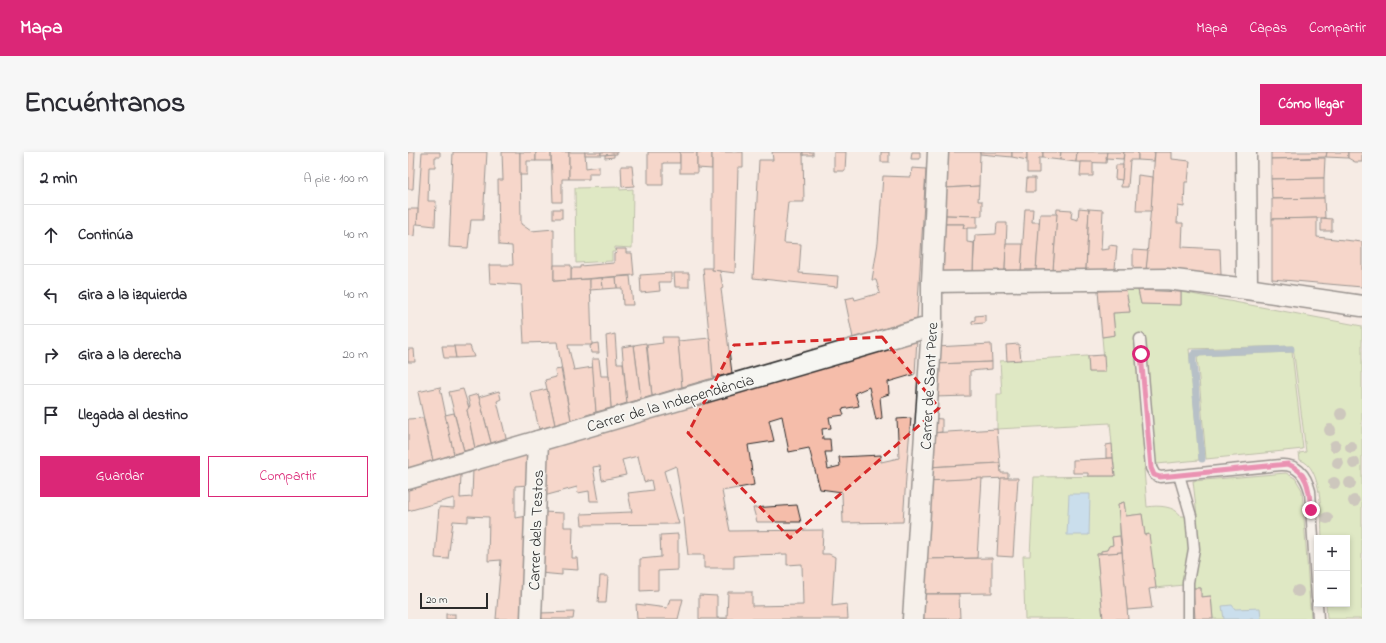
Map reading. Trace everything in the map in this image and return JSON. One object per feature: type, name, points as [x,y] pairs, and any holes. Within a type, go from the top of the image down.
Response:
[{"type":"street","name":"Carrer de Sant Pere","points":[[913,619],[932,326],[932,282],[938,152]]},
{"type":"street","points":[[1246,152],[1247,288]]},
{"type":"street","points":[[932,282],[1153,279],[1247,288],[1362,306]]},
{"type":"street","name":"Carrer de la Independència","points":[[408,479],[932,326]]},
{"type":"street","name":"Carrer dels Testos","points":[[531,619],[538,441]]},
{"type":"lane","points":[[1140,339],[1151,468],[1154,475],[1160,477],[1281,464],[1288,464],[1296,467],[1307,481],[1310,491],[1315,571]]},
{"type":"lane","points":[[1179,475],[1191,516],[1194,549],[1188,582],[1188,619]]},
{"type":"lane","points":[[1317,607],[1318,619]]},
{"type":"highlighted area","points":[[882,337],[939,408],[790,538],[688,433],[734,345]]},
{"type":"green space","points":[[620,187],[620,190],[633,189],[632,248],[615,247],[615,252],[612,252],[612,261],[576,263],[575,188]]},
{"type":"green space","points":[[1126,290],[1138,290],[1141,304],[1181,305],[1181,292],[1362,326],[1362,619],[1327,619],[1326,607],[1350,607],[1350,535],[1322,535],[1321,507],[1317,482],[1308,464],[1300,460],[1299,453],[1306,452],[1293,346],[1189,349],[1199,460],[1157,464],[1157,468],[1144,469],[1147,507],[1156,506],[1171,508],[1181,516],[1197,516],[1193,481],[1286,473],[1295,478],[1302,490],[1311,619],[1213,619],[1211,596],[1201,597],[1201,588],[1193,588],[1192,584],[1156,588],[1142,514],[1126,516],[1124,502],[1118,504],[1120,536],[1112,537],[1113,545],[1109,546],[1107,550],[1101,551],[1101,554],[1097,554],[1103,619],[1025,619],[1023,556],[1030,556],[1034,477],[1115,476],[1110,423],[997,429],[997,394],[1002,394],[1000,361],[1088,356],[1089,372],[1105,371],[1102,337],[1115,335],[1113,313],[1130,312]]},
{"type":"green space","points":[[1292,352],[1303,449],[1206,459],[1197,356]]},
{"type":"water","points":[[1069,494],[1090,494],[1089,535],[1067,535]]},
{"type":"water","points":[[1232,605],[1235,609],[1260,608],[1261,619],[1224,619],[1222,606]]},
{"type":"building","points":[[408,152],[415,152],[413,189],[408,189]]},
{"type":"building","points":[[422,152],[440,152],[440,157],[435,157],[435,167],[429,167],[428,201],[436,201],[435,226],[417,224]]},
{"type":"building","points":[[453,152],[487,152],[483,220],[471,220],[468,248],[449,247]]},
{"type":"building","points":[[502,152],[520,152],[521,224],[531,231],[554,229],[554,281],[590,279],[592,345],[568,345],[574,370],[593,367],[596,412],[571,420],[557,342],[524,343],[521,285],[490,283],[489,265],[513,265],[512,246],[499,245],[498,180],[503,180]]},
{"type":"building","points":[[520,152],[536,152],[536,161],[527,161],[527,175],[520,175]]},
{"type":"building","points":[[536,152],[551,152],[551,161],[536,161]]},
{"type":"building","points":[[551,152],[569,152],[569,179],[562,179],[562,202],[553,202]]},
{"type":"building","points":[[569,152],[585,152],[586,168],[599,166],[599,173],[589,173],[589,179],[569,179]]},
{"type":"building","points":[[585,152],[601,152],[601,155],[585,155]]},
{"type":"building","points":[[601,152],[617,152],[617,154],[601,155]]},
{"type":"building","points":[[648,152],[680,152],[680,163],[663,163],[663,185],[648,185]]},
{"type":"building","points":[[680,152],[697,152],[697,173],[680,173]]},
{"type":"building","points":[[697,152],[712,152],[712,169],[697,168]]},
{"type":"building","points":[[712,152],[743,152],[743,167],[738,167],[735,273],[712,270]]},
{"type":"building","points":[[772,152],[803,152],[804,202],[788,202],[784,243],[801,244],[799,273],[838,276],[837,287],[753,278],[759,160],[773,160]]},
{"type":"building","points":[[803,152],[813,152],[813,155],[803,155]]},
{"type":"building","points":[[834,152],[846,152],[845,171],[834,171]]},
{"type":"building","points":[[881,152],[889,152],[889,162],[881,162]]},
{"type":"building","points":[[912,152],[920,152],[920,159],[911,159]]},
{"type":"building","points":[[948,152],[980,152],[979,186],[946,188]]},
{"type":"building","points":[[980,152],[1012,152],[1012,157],[980,154]]},
{"type":"building","points":[[1012,152],[1027,152],[1027,160],[1012,157]]},
{"type":"building","points":[[1027,152],[1043,152],[1043,158],[1039,158],[1039,173],[1027,173]]},
{"type":"building","points":[[1043,152],[1061,152],[1060,160],[1043,158]]},
{"type":"building","points":[[1061,152],[1077,152],[1076,162],[1060,160]]},
{"type":"building","points":[[1077,152],[1107,152],[1106,163],[1076,162]]},
{"type":"building","points":[[1107,152],[1124,152],[1123,159],[1106,158]]},
{"type":"building","points":[[1124,152],[1138,152],[1138,160],[1130,160],[1128,187],[1121,187]]},
{"type":"building","points":[[1138,152],[1155,152],[1154,161],[1138,160]]},
{"type":"building","points":[[1155,152],[1172,152],[1172,159],[1190,161],[1188,182],[1185,182],[1184,207],[1178,206],[1177,223],[1183,223],[1182,247],[1220,249],[1221,275],[1146,270]]},
{"type":"building","points":[[1271,152],[1327,152],[1326,157],[1271,159]]},
{"type":"building","points":[[1327,152],[1348,152],[1348,158],[1326,157]]},
{"type":"building","points":[[1348,152],[1362,152],[1362,162],[1355,162],[1348,158]]},
{"type":"building","points":[[614,154],[614,157],[605,158],[605,155]]},
{"type":"building","points":[[1325,158],[1324,178],[1271,179],[1271,159]]},
{"type":"building","points":[[1081,162],[1093,162],[1093,176],[1080,176]]},
{"type":"building","points":[[1116,165],[1123,165],[1122,180],[1115,179]]},
{"type":"building","points":[[621,166],[632,166],[634,186],[622,187]]},
{"type":"building","points":[[912,168],[926,169],[917,319],[853,338],[845,299],[854,297],[855,300],[880,293],[876,280],[872,280],[878,243],[883,176],[911,177]]},
{"type":"building","points":[[1138,175],[1153,177],[1151,211],[1136,211]]},
{"type":"building","points":[[1027,178],[1035,178],[1035,192],[1026,192]]},
{"type":"building","points":[[1324,178],[1324,198],[1272,199],[1271,179]]},
{"type":"building","points":[[979,186],[978,201],[982,201],[982,216],[944,215],[946,188]]},
{"type":"building","points":[[1324,198],[1325,218],[1272,219],[1272,199]]},
{"type":"building","points":[[1079,208],[1089,209],[1086,270],[1053,270],[1057,209],[1072,210],[1071,218],[1078,220]]},
{"type":"building","points":[[408,209],[418,209],[417,224],[415,224],[414,236],[408,235]]},
{"type":"building","points":[[553,209],[562,209],[562,218],[553,218]]},
{"type":"building","points":[[1025,209],[1033,209],[1032,222],[1040,222],[1036,271],[1021,271]]},
{"type":"building","points":[[1089,209],[1103,210],[1101,250],[1109,249],[1109,245],[1117,246],[1115,269],[1086,270]]},
{"type":"building","points":[[1040,214],[1057,214],[1053,270],[1036,271]]},
{"type":"building","points":[[944,215],[977,216],[977,228],[963,228],[964,224],[944,224]]},
{"type":"building","points":[[1317,218],[1317,237],[1362,242],[1362,287],[1272,279],[1272,219]]},
{"type":"building","points":[[1321,218],[1332,219],[1332,231],[1321,231]]},
{"type":"building","points":[[997,223],[1007,223],[1005,271],[973,271],[975,235],[996,234]]},
{"type":"building","points":[[944,224],[964,224],[963,228],[967,228],[967,242],[974,243],[973,271],[941,272]]},
{"type":"building","points":[[1006,244],[1023,244],[1021,271],[1005,271]]},
{"type":"building","points":[[616,249],[626,249],[626,253],[632,253],[634,275],[571,280],[571,268],[614,263],[614,254],[617,253]]},
{"type":"building","points":[[1133,250],[1148,251],[1146,270],[1133,269]]},
{"type":"building","points":[[554,265],[571,265],[571,280],[554,281]]},
{"type":"building","points":[[703,268],[712,268],[712,270],[720,271],[732,373],[713,378]]},
{"type":"building","points":[[671,273],[671,282],[659,282],[660,291],[641,293],[640,275]]},
{"type":"building","points":[[674,273],[689,273],[689,287],[675,287]]},
{"type":"building","points":[[630,276],[633,305],[623,305],[622,288],[617,288],[616,277]]},
{"type":"building","points":[[616,277],[617,288],[603,289],[602,278]]},
{"type":"building","points":[[602,278],[603,289],[590,290],[590,279]]},
{"type":"building","points":[[1126,290],[1130,312],[1113,313],[1115,335],[1102,337],[1098,291]]},
{"type":"building","points":[[1138,290],[1181,292],[1181,305],[1141,304]]},
{"type":"building","points":[[985,315],[985,323],[972,324],[972,321],[975,320],[975,316]]},
{"type":"building","points":[[615,334],[617,363],[623,363],[627,403],[611,408],[606,336]]},
{"type":"building","points":[[662,337],[678,337],[682,387],[652,396],[647,345],[663,343]]},
{"type":"building","points":[[710,338],[713,378],[682,387],[678,341]]},
{"type":"building","points":[[917,338],[915,374],[888,382],[889,394],[880,397],[882,418],[876,420],[869,387],[855,393],[859,406],[842,409],[844,415],[829,417],[831,428],[822,429],[823,439],[830,439],[831,452],[825,452],[828,469],[840,466],[839,457],[881,455],[881,462],[899,458],[897,419],[911,418],[903,522],[843,523],[842,492],[820,489],[809,448],[789,452],[782,416],[769,420],[774,441],[748,445],[754,485],[722,491],[730,531],[823,530],[822,554],[829,554],[835,557],[832,606],[847,604],[848,619],[699,619],[699,595],[717,596],[717,618],[727,618],[728,592],[752,592],[752,606],[803,605],[802,564],[787,565],[787,554],[750,555],[734,556],[734,568],[704,568],[704,555],[688,555],[676,466],[664,471],[679,524],[582,525],[581,514],[632,512],[628,493],[653,490],[651,480],[644,482],[638,456],[622,460],[626,475],[602,480],[600,466],[593,467],[599,501],[590,501],[589,491],[578,493],[577,487],[544,496],[545,448]]},
{"type":"building","points":[[598,343],[599,353],[591,353],[590,346]]},
{"type":"building","points":[[646,343],[652,396],[641,399],[634,345]]},
{"type":"building","points":[[991,344],[992,362],[936,364],[936,347]]},
{"type":"building","points":[[1019,344],[1021,360],[1007,361],[1006,345]]},
{"type":"building","points":[[634,345],[641,399],[627,403],[622,347]]},
{"type":"building","points":[[442,346],[454,346],[456,358],[444,358]]},
{"type":"building","points":[[454,346],[470,346],[474,357],[456,358]]},
{"type":"building","points":[[408,349],[414,349],[415,362],[408,362]]},
{"type":"building","points":[[1104,355],[1105,372],[1089,372],[1088,356]]},
{"type":"building","points":[[592,359],[599,359],[601,376],[609,376],[611,408],[596,412]]},
{"type":"building","points":[[992,362],[992,369],[970,371],[970,396],[933,397],[936,364]]},
{"type":"building","points":[[561,369],[571,420],[555,425],[545,380],[556,377],[555,370]]},
{"type":"building","points":[[440,387],[454,454],[433,461],[418,392]]},
{"type":"building","points":[[463,389],[469,408],[467,410],[475,448],[464,451],[449,392]]},
{"type":"building","points":[[547,389],[555,425],[539,429],[531,393]]},
{"type":"building","points":[[499,391],[501,399],[497,401],[506,438],[491,443],[479,397]]},
{"type":"building","points":[[478,394],[491,443],[475,448],[467,410],[470,406],[468,397]]},
{"type":"building","points":[[454,413],[464,451],[454,454],[445,415]]},
{"type":"building","points":[[423,418],[433,461],[408,468],[408,419]]},
{"type":"building","points":[[932,418],[942,419],[942,432],[931,433]]},
{"type":"building","points":[[997,429],[1000,463],[928,467],[931,433]]},
{"type":"building","points":[[1112,444],[1113,458],[1106,458],[1106,445]]},
{"type":"building","points":[[530,453],[529,485],[515,486],[515,518],[528,516],[523,619],[496,619],[501,560],[488,561],[489,517],[468,516],[468,522],[453,521],[448,559],[435,558],[439,507],[454,508],[454,498],[408,511],[408,490],[461,475],[460,498],[472,497],[473,469]]},
{"type":"building","points":[[1113,458],[1115,476],[1088,476],[1088,473],[1073,473],[1073,460]]},
{"type":"building","points":[[1000,463],[1001,473],[1008,473],[1008,478],[927,481],[928,467]]},
{"type":"building","points":[[982,478],[977,558],[924,559],[927,481]]},
{"type":"building","points":[[1001,478],[1018,478],[1013,557],[997,556]]},
{"type":"building","points":[[1124,502],[1126,516],[1142,514],[1145,535],[1149,534],[1156,588],[1149,589],[1152,608],[1127,610],[1118,504]]},
{"type":"building","points":[[797,505],[801,522],[757,522],[753,508]]},
{"type":"building","points":[[542,512],[564,513],[564,527],[573,527],[572,558],[577,558],[578,570],[562,569],[562,575],[540,573]]},
{"type":"building","points":[[678,534],[678,570],[658,571],[658,590],[640,591],[640,559],[661,557],[660,535]]},
{"type":"building","points":[[1120,536],[1122,552],[1101,554],[1101,551],[1107,550],[1109,546],[1113,545],[1112,537]]},
{"type":"building","points":[[1122,552],[1128,619],[1103,619],[1097,554]]},
{"type":"building","points":[[992,558],[992,593],[922,594],[924,559]]},
{"type":"building","points":[[600,576],[608,576],[606,603],[598,603]]},
{"type":"building","points":[[1193,588],[1201,588],[1201,597],[1211,596],[1213,619],[1195,619]]},
{"type":"building","points":[[922,594],[959,594],[960,619],[921,619]]},
{"type":"building","points":[[670,599],[683,599],[678,619],[637,619],[636,604],[667,608]]},
{"type":"building","points":[[574,612],[573,619],[539,619],[540,613]]},
{"type":"building","points":[[446,614],[455,614],[455,619],[446,619]]},
{"type":"waterway","points":[[1202,459],[1193,355],[1195,353],[1291,349]]},
{"type":"route","points":[[1141,354],[1151,468],[1154,475],[1160,477],[1288,464],[1296,467],[1307,481],[1310,491],[1311,510]]}]
